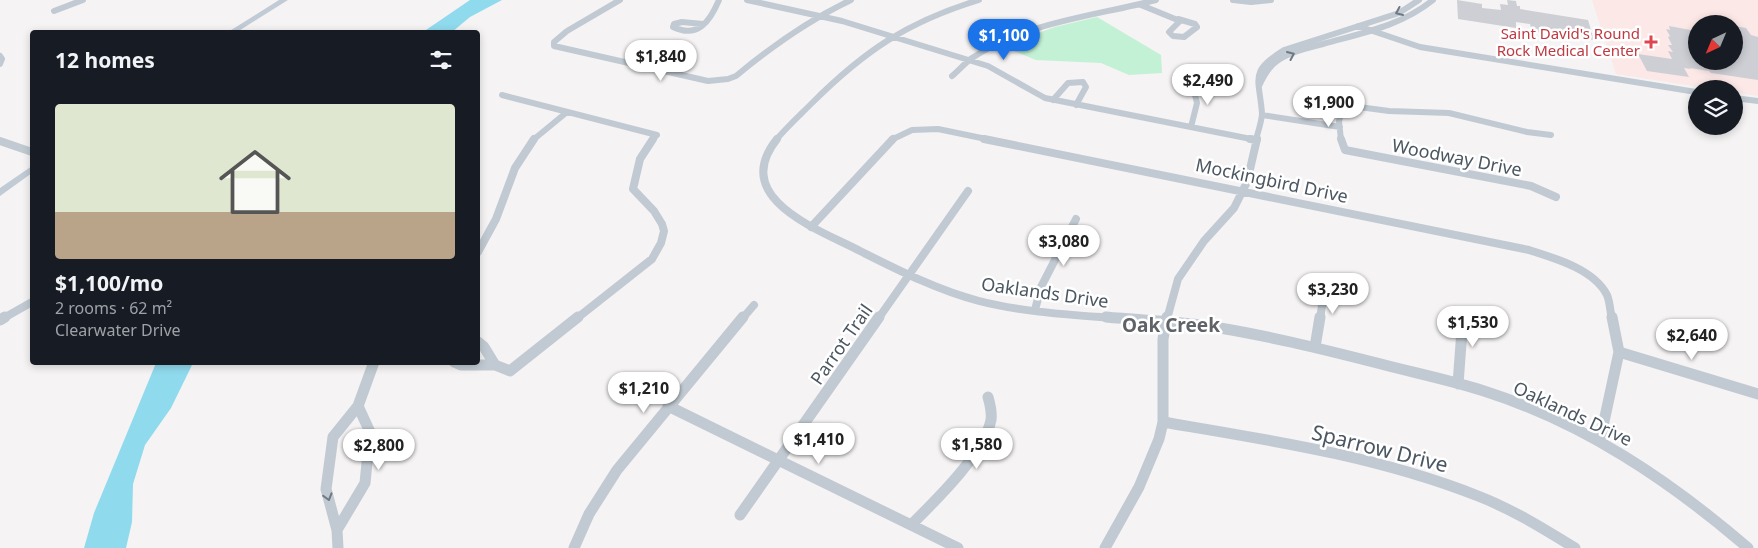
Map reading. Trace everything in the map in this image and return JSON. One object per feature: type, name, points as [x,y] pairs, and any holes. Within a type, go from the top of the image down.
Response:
[{"type":"main road","points":[[235,30],[284,0]]},
{"type":"main road","points":[[0,193],[30,170]]},
{"type":"street","points":[[54,11],[83,0]]},
{"type":"street","points":[[620,0],[567,31],[554,42],[554,46],[708,81],[720,81],[736,76],[780,40],[820,15],[851,0]]},
{"type":"street","points":[[703,24],[712,17],[719,0]]},
{"type":"street","points":[[747,0],[820,15],[995,68],[1029,92],[1053,100],[1256,140]]},
{"type":"street","name":"Oaklands Drive","points":[[979,0],[930,17],[891,37],[864,56],[783,132],[766,156],[763,172],[772,196],[787,211],[811,227],[909,275],[946,291],[980,301],[1035,310],[1165,322],[1238,332],[1316,348],[1458,384],[1527,406],[1600,440],[1669,483],[1748,548]]},
{"type":"street","points":[[952,76],[970,60],[990,48],[1032,31],[1156,0]]},
{"type":"street","points":[[1233,0],[1251,2],[1271,0]]},
{"type":"street","points":[[1105,548],[1156,451],[1163,422],[1165,322],[1173,293],[1189,261],[1204,241],[1234,208],[1247,182],[1262,115],[1258,88],[1259,72],[1264,63],[1276,54],[1294,45],[1399,13],[1419,0]]},
{"type":"street","points":[[1258,88],[1269,68],[1284,58],[1303,50],[1412,16],[1433,0]]},
{"type":"street","points":[[1141,4],[1178,19]]},
{"type":"street","points":[[1358,26],[1420,47],[1688,91]]},
{"type":"street","points":[[0,56],[2,59],[0,64]]},
{"type":"street","points":[[1053,100],[1065,84],[1072,81],[1083,82],[1086,87],[1076,105]]},
{"type":"street","points":[[1191,127],[1198,104],[1192,84]]},
{"type":"street","points":[[466,365],[495,365],[510,371],[652,259],[664,236],[661,217],[641,200],[633,189],[635,172],[647,144],[657,136],[502,95]]},
{"type":"street","points":[[1743,99],[1758,101]]},
{"type":"street","name":"Woodway Drive","points":[[1551,135],[1527,133],[1450,113],[1386,111],[1344,105],[1341,108],[1340,127],[1342,146],[1345,150],[1531,186],[1556,196]]},
{"type":"street","points":[[480,248],[496,219],[515,168],[535,137],[567,112]]},
{"type":"street","points":[[1262,115],[1340,127]]},
{"type":"street","name":"Mockingbird Drive","points":[[811,227],[890,140],[906,132],[923,129],[948,130],[1528,250],[1557,259],[1577,268],[1599,285],[1607,296],[1619,352],[1600,440]]},
{"type":"street","points":[[0,141],[30,151]]},
{"type":"street","name":"Parrot Trail","points":[[740,515],[968,191]]},
{"type":"street","points":[[1035,310],[1041,287],[1076,219]]},
{"type":"street","points":[[1316,348],[1326,278]]},
{"type":"street","points":[[0,320],[30,303]]},
{"type":"street","points":[[574,548],[582,524],[604,484],[754,305]]},
{"type":"street","points":[[1458,384],[1463,311]]},
{"type":"street","points":[[480,344],[495,365]]},
{"type":"street","points":[[1619,352],[1758,394]]},
{"type":"street","points":[[338,548],[338,530],[326,489],[333,437],[358,406],[373,365]]},
{"type":"street","points":[[911,525],[962,468],[986,435],[991,419],[988,397]]},
{"type":"street","points":[[338,530],[365,483],[370,432],[358,406]]},
{"type":"street","points":[[668,406],[958,548]]},
{"type":"street","name":"Sparrow Drive","points":[[1163,422],[1318,450],[1405,471],[1489,499],[1536,524],[1575,548]]},
{"type":"shaded area","name":"Saint David's Round Rock Medical Center","points":[[1592,0],[1758,0],[1758,96],[1743,94],[1743,80],[1688,80],[1688,85],[1616,74]]},
{"type":"green space","points":[[1097,17],[1161,55],[1162,73],[1129,75],[1101,63],[1036,60],[1002,46],[1055,27]]},
{"type":"water","points":[[470,0],[502,0],[470,17],[454,30],[426,30]]},
{"type":"water","points":[[155,365],[192,365],[171,408],[145,445],[133,484],[132,522],[126,548],[84,548],[94,513]]},
{"type":"building","points":[[1457,0],[1482,4],[1482,8],[1501,10],[1500,4],[1508,5],[1507,0],[1516,1],[1520,9],[1588,20],[1594,40],[1532,31],[1530,24],[1516,22],[1516,28],[1458,19]]},
{"type":"building","points":[[1669,26],[1688,30],[1688,69],[1684,68],[1689,77],[1647,71],[1638,54],[1672,59],[1668,51],[1673,52],[1668,45],[1672,45],[1666,29],[1670,30]]},
{"type":"building","points":[[1743,28],[1746,28],[1751,35],[1758,37],[1758,80],[1711,73],[1703,70],[1743,70]]},
{"type":"place","name":"Saint David's Round Rock Medical Center","points":[[1651,42]]},
{"type":"district","name":"Oak Creek","points":[[1171,325]]}]
